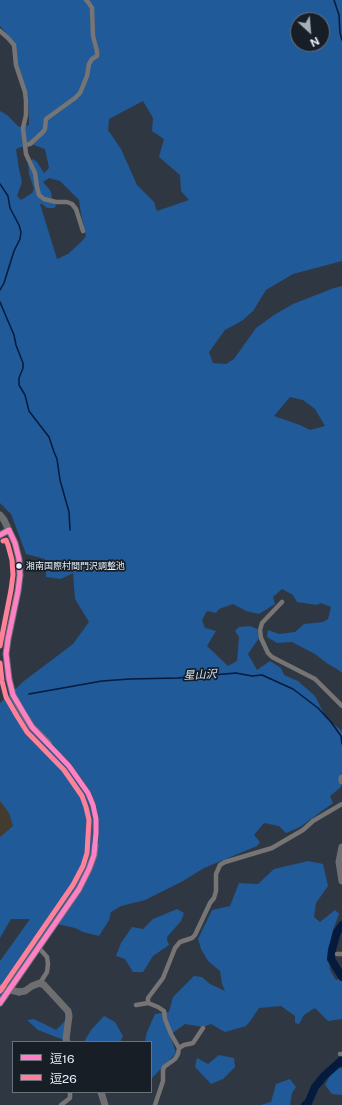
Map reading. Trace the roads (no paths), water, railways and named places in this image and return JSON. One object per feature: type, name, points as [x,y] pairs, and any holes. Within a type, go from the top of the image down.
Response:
[{"type":"main road","points":[[0,515],[15,543],[19,559],[20,575],[6,654],[9,679],[13,695],[22,713],[32,727],[48,743]]},
{"type":"main road","points":[[0,535],[9,530]]},
{"type":"main road","points":[[0,1003],[79,890],[89,869],[96,846]]},
{"type":"main road","points":[[342,847],[339,862],[342,881]]},
{"type":"main road","points":[[0,988],[23,992],[40,983],[44,985],[68,1011],[69,1016],[66,1041]]},
{"type":"main road","points":[[101,1093],[105,1105]]},
{"type":"street","points":[[25,145],[30,144],[43,132],[45,129],[46,119],[80,93],[87,76],[89,64],[97,56],[93,36],[92,8],[86,0]]},
{"type":"street","points":[[0,32],[8,38],[14,46],[16,65],[25,92],[26,115],[23,128],[26,154],[35,173],[39,195],[44,199],[72,204],[76,209],[83,231]]},
{"type":"street","points":[[282,602],[262,624],[260,630],[261,638],[268,653],[272,658],[315,679],[342,706]]},
{"type":"street","points":[[148,1004],[148,998],[163,978],[175,948],[180,942],[192,938],[195,935],[210,903],[214,898],[216,891],[216,874],[220,865],[225,862],[272,848],[303,830],[313,820],[342,804]]},
{"type":"street","points":[[39,948],[47,958],[48,964],[47,972],[40,983]]},
{"type":"street","points":[[136,1005],[148,1004],[164,1010],[165,1019],[179,1048]]},
{"type":"street","points":[[155,1105],[163,1081],[164,1068],[175,1059],[179,1048],[184,1044],[193,1043],[203,1028]]},
{"type":"street","points":[[61,1105],[70,1098],[70,1093]]},
{"type":"waterway","points":[[334,0],[339,15],[342,40]]},
{"type":"waterway","points":[[0,184],[8,196],[10,208],[21,232],[20,239],[14,251],[4,283],[0,290]]},
{"type":"waterway","points":[[0,302],[14,335],[23,363],[23,368],[19,378],[19,385],[25,395],[29,411],[49,437],[57,459],[60,480],[69,512],[70,530]]},
{"type":"waterway","name":"星山沢","points":[[29,694],[102,681],[178,678],[236,673],[252,676],[262,675],[293,689],[318,708],[341,736],[342,744]]},
{"type":"waterway","points":[[342,925],[337,932],[331,959],[342,977]]},
{"type":"waterway","points":[[305,1105],[308,1103],[315,1087],[324,1076],[342,1060]]},
{"type":"waterway","points":[[339,1063],[342,1066]]},
{"type":"tunnel","points":[[48,743],[69,766],[88,793],[93,805],[96,819],[95,846]]},
{"type":"place","name":"湘南国際村間門沢調整池","points":[[19,566]]}]
